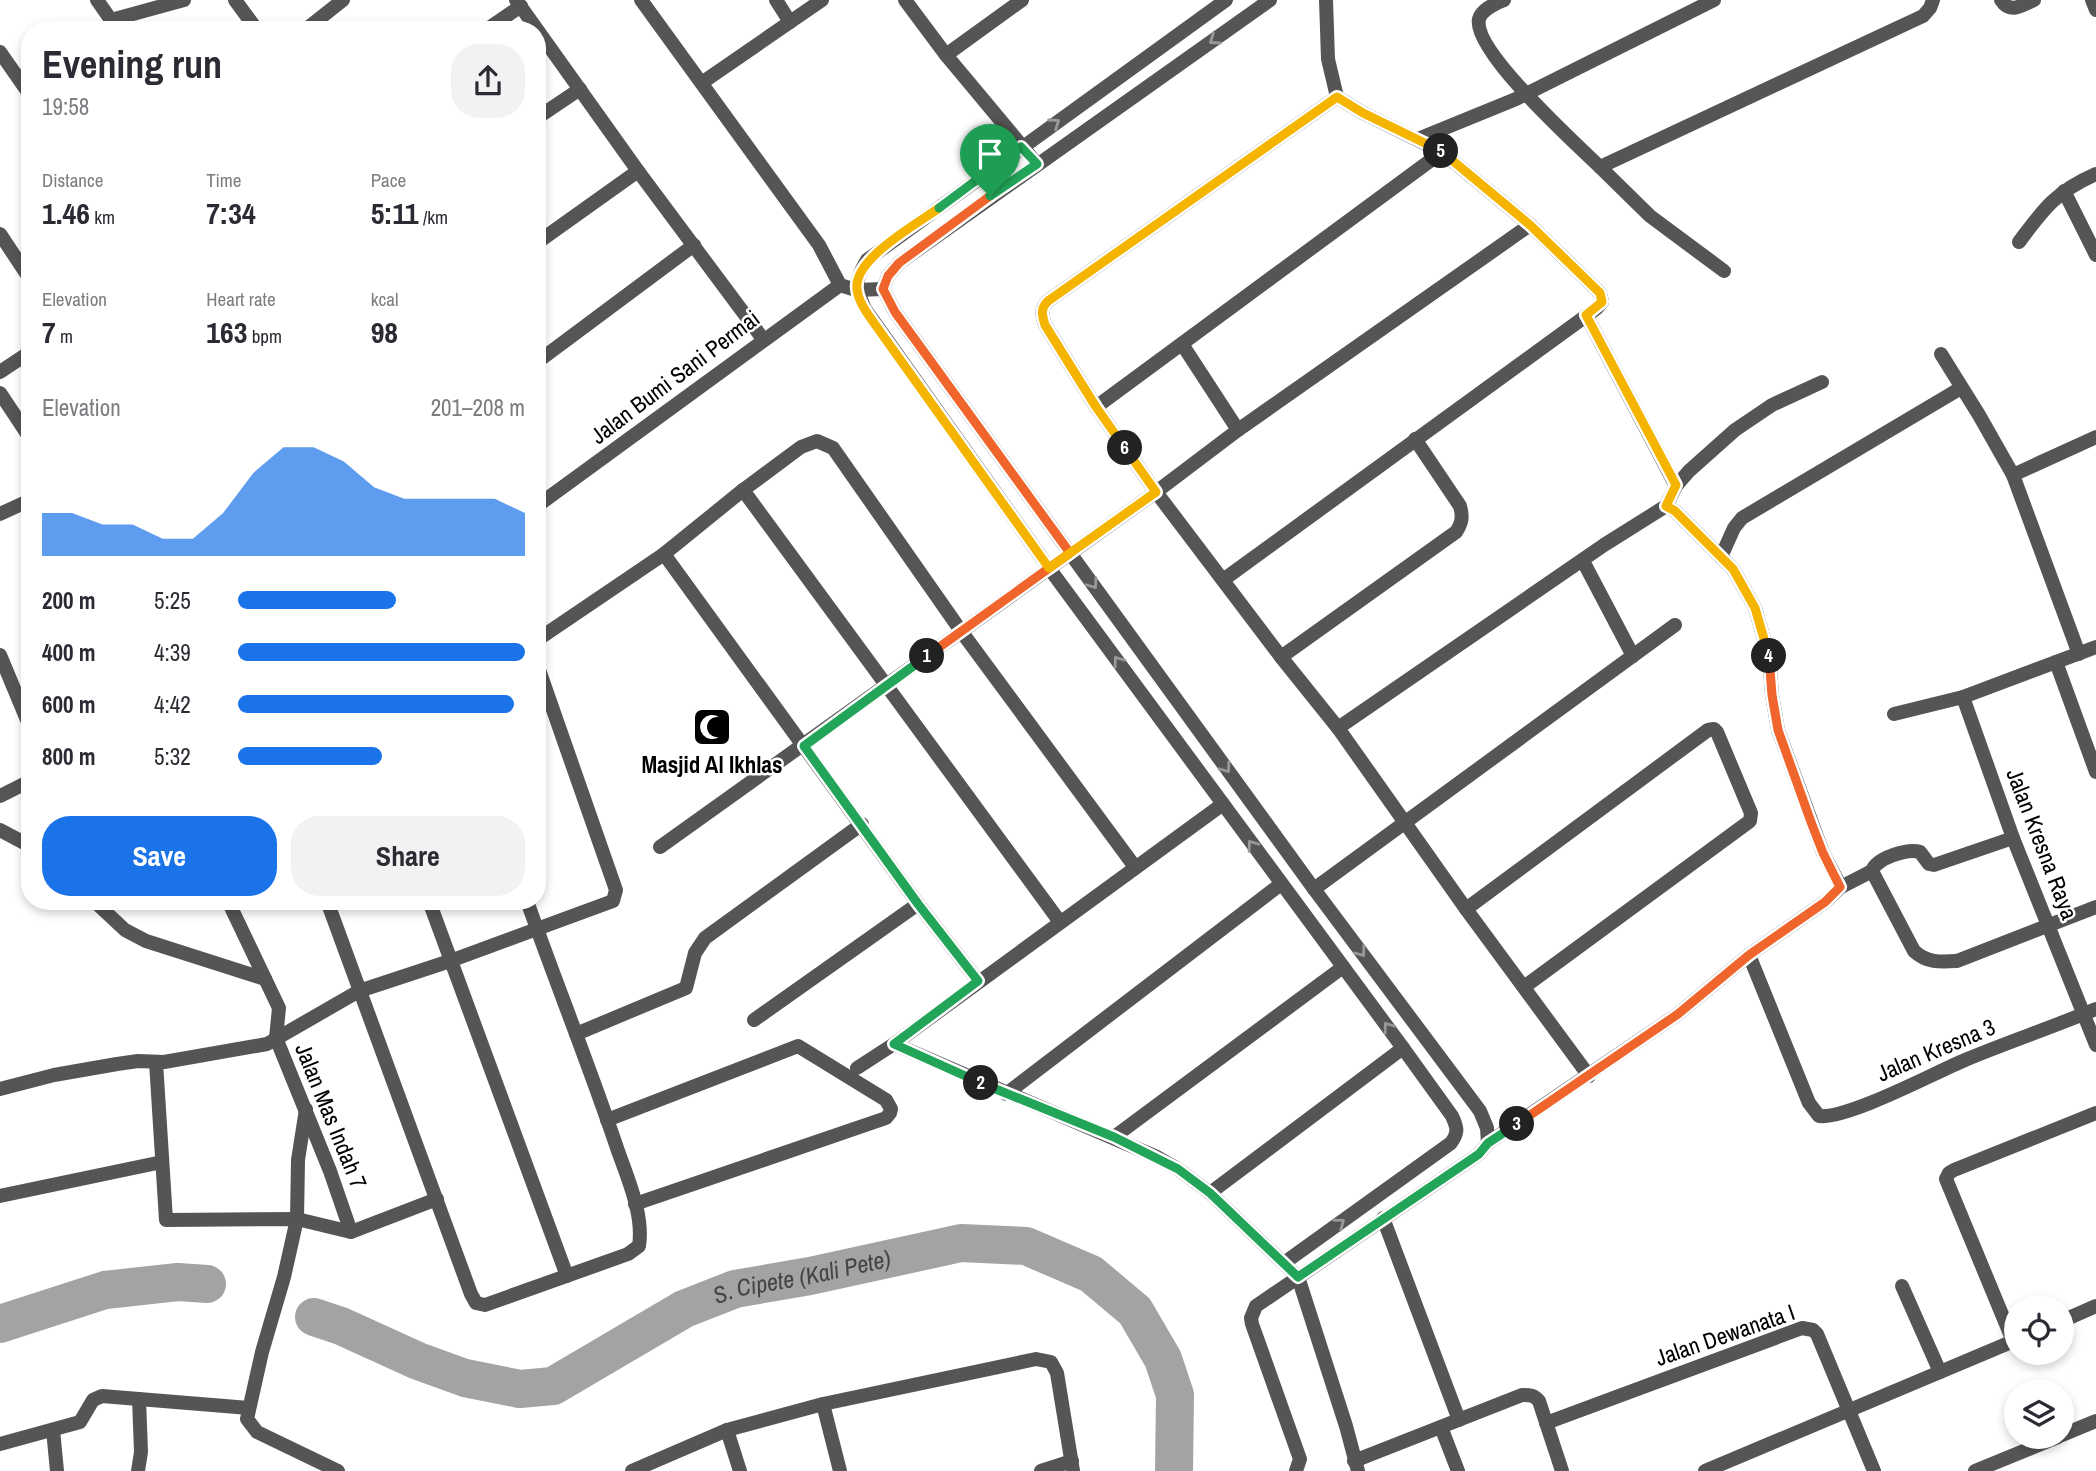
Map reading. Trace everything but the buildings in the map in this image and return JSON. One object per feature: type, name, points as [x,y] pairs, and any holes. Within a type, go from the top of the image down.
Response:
[{"type":"street","points":[[97,0],[111,21]]},
{"type":"street","points":[[125,21],[184,0]]},
{"type":"street","points":[[235,0],[250,21]]},
{"type":"street","points":[[316,21],[343,0]]},
{"type":"street","points":[[641,0],[819,245],[840,285],[856,290],[883,289]]},
{"type":"street","points":[[776,0],[790,22]]},
{"type":"street","points":[[703,82],[822,0]]},
{"type":"street","points":[[905,0],[946,55],[1037,164]]},
{"type":"street","points":[[946,55],[1022,0]]},
{"type":"street","points":[[1226,0],[867,260],[857,277],[856,290],[874,323],[1049,568],[1403,1048],[1457,1127],[1457,1134],[1451,1143],[1284,1263]]},
{"type":"street","points":[[1270,0],[899,263],[888,276],[883,289],[895,312],[1314,890],[1480,1111],[1487,1128],[1488,1143]]},
{"type":"street","points":[[1223,580],[1602,302],[1600,293],[1530,225],[1442,152],[1363,113],[1337,97],[1328,59],[1326,0]]},
{"type":"street","points":[[1504,0],[1484,11],[1479,19],[1480,27],[1496,59],[1525,93],[1650,216],[1724,271]]},
{"type":"street","points":[[1418,139],[1525,93],[1714,0]]},
{"type":"street","points":[[1600,167],[1923,16],[1933,0]]},
{"type":"street","points":[[2001,0],[2006,8],[2011,9],[2034,0]]},
{"type":"street","points":[[2092,0],[2096,10]]},
{"type":"street","points":[[497,21],[518,3],[531,21]]},
{"type":"street","points":[[546,42],[763,339]]},
{"type":"street","points":[[2,60],[21,84]]},
{"type":"street","points":[[546,112],[580,89]]},
{"type":"street","points":[[1337,97],[1042,307],[1042,315],[1045,325],[1096,407],[1156,492],[1338,728],[1589,1076]]},
{"type":"street","points":[[1096,407],[1442,152]]},
{"type":"street","points":[[546,237],[638,171]]},
{"type":"street","points":[[2018,242],[2048,203],[2096,174]]},
{"type":"street","points":[[2064,191],[2096,255]]},
{"type":"street","points":[[660,847],[804,746],[1238,430],[1530,225]]},
{"type":"street","points":[[0,234],[21,266]]},
{"type":"street","points":[[546,355],[694,245]]},
{"type":"street","name":"Jalan Bumi Sani Permai","points":[[546,500],[840,285]]},
{"type":"street","points":[[1586,315],[1676,485]]},
{"type":"street","points":[[1182,344],[1238,430]]},
{"type":"street","points":[[1941,354],[2013,475],[2080,654]]},
{"type":"street","points":[[0,372],[21,358]]},
{"type":"street","points":[[1338,728],[1666,506],[1676,485],[1735,430],[1772,405],[1822,382]]},
{"type":"street","points":[[1721,557],[1734,528],[1742,518],[1961,388]]},
{"type":"street","points":[[0,393],[21,424]]},
{"type":"street","points":[[2013,475],[2096,437]]},
{"type":"street","points":[[1281,657],[1456,532],[1461,525],[1463,516],[1460,506],[1415,439]]},
{"type":"street","points":[[546,634],[664,554],[801,447],[817,441],[833,449],[961,631],[1135,867]]},
{"type":"street","points":[[743,490],[1060,922]]},
{"type":"street","points":[[0,514],[21,504]]},
{"type":"street","points":[[1666,506],[1675,511],[1733,569],[1755,608],[1769,656],[1778,730],[1819,843],[1840,887]]},
{"type":"street","points":[[664,554],[918,904],[978,981]]},
{"type":"street","points":[[1583,561],[1633,656]]},
{"type":"street","points":[[1314,890],[1675,625]]},
{"type":"street","points":[[1894,714],[1963,697],[2096,648]]},
{"type":"street","points":[[0,655],[21,705]]},
{"type":"street","points":[[2056,662],[2096,772]]},
{"type":"street","name":"Jalan Kresna Raya","points":[[1963,697],[2013,838],[2049,927],[2090,1012],[2096,1045]]},
{"type":"street","points":[[0,1089],[138,1061],[156,1062],[267,1044],[359,991],[608,905],[616,897],[616,890],[546,704]]},
{"type":"street","points":[[1466,909],[1708,730],[1714,729],[1717,732],[1751,813],[1750,821],[1524,987]]},
{"type":"street","points":[[0,796],[21,786]]},
{"type":"street","points":[[857,1068],[894,1044],[1223,804]]},
{"type":"street","points":[[576,1034],[686,988],[695,953],[705,938],[862,824]]},
{"type":"street","points":[[0,830],[21,841]]},
{"type":"street","points":[[1296,1471],[1300,1460],[1251,1318],[1256,1306],[1678,1014],[1749,955],[1825,902],[1840,887],[1872,871],[1878,862],[1911,850],[1920,852],[1929,864],[1934,865],[2013,838]]},
{"type":"street","points":[[1872,871],[1909,944],[1922,959],[1936,962],[1957,961],[2096,907]]},
{"type":"street","points":[[1006,1094],[1281,884]]},
{"type":"street","points":[[754,1020],[918,904]]},
{"type":"street","points":[[103,910],[125,930],[146,941],[265,979]]},
{"type":"street","name":"Jalan Mas Indah 7","points":[[232,910],[279,1008],[276,1038],[306,1109],[351,1232]]},
{"type":"street","points":[[330,910],[476,1303],[485,1305],[635,1250],[640,1239],[635,1204],[607,1120],[530,910]]},
{"type":"street","points":[[432,910],[567,1276]]},
{"type":"street","name":"Jalan Kresna 3","points":[[1749,955],[1809,1103],[1819,1116],[1826,1117],[1847,1110],[2090,1012]]},
{"type":"street","points":[[1114,1137],[1343,967]]},
{"type":"street","points":[[894,1044],[1006,1094],[1114,1137],[1178,1169],[1210,1193],[1298,1277],[1346,1426],[1356,1466],[1441,1427],[1522,1395],[1530,1395],[1539,1401],[1562,1471]]},
{"type":"street","points":[[607,1120],[798,1046],[886,1100],[891,1109],[886,1118],[635,1204]]},
{"type":"street","points":[[1210,1193],[1403,1048]]},
{"type":"street","points":[[156,1062],[166,1220],[297,1219],[351,1232],[437,1199]]},
{"type":"street","points":[[306,1109],[298,1160],[297,1219],[247,1419],[257,1432],[338,1471]]},
{"type":"street","points":[[2004,1315],[1946,1179],[1954,1170],[2096,1113]]},
{"type":"street","points":[[0,1196],[162,1162]]},
{"type":"street","points":[[1383,1218],[1459,1420]]},
{"type":"street","points":[[1902,1286],[1940,1372]]},
{"type":"street","points":[[2074,1316],[2096,1307]]},
{"type":"street","name":"Jalan Dewanata I","points":[[1546,1423],[1802,1328],[1813,1330],[1817,1334],[1874,1471]]},
{"type":"street","points":[[1705,1471],[2004,1346]]},
{"type":"street","points":[[639,1470],[727,1430],[823,1404],[1036,1359],[1046,1360],[1054,1366],[1057,1373],[1072,1466],[1041,1471]]},
{"type":"street","points":[[0,1444],[80,1422],[98,1397],[248,1408]]},
{"type":"street","points":[[138,1471],[141,1452],[139,1399]]},
{"type":"street","points":[[823,1404],[840,1471]]},
{"type":"street","points":[[2074,1430],[2096,1421]]},
{"type":"street","points":[[1441,1427],[1458,1471]]},
{"type":"street","points":[[53,1430],[57,1471]]},
{"type":"street","points":[[727,1430],[740,1471]]},
{"type":"street","points":[[1975,1471],[2028,1449]]},
{"type":"waterway","name":"S. Cipete (Kali Pete)","points":[[314,1317],[465,1378],[520,1389],[553,1386],[684,1309],[735,1289],[810,1276],[961,1243],[1026,1246],[1091,1274],[1135,1311],[1163,1359],[1175,1395],[1174,1471]]},
{"type":"waterway","name":"S. Cipete (Kali Pete)","points":[[0,1324],[105,1290],[178,1282],[207,1284]]},
{"type":"place","name":"Masjid Al Ikhlas","points":[[712,727]]},
{"type":"route","points":[[990,196],[899,263],[888,276],[883,289],[895,312],[1070,553],[804,746],[918,904],[978,981],[894,1044],[1006,1094],[1114,1137],[1178,1169],[1210,1193],[1298,1277],[1678,1014],[1749,955],[1825,902],[1840,887],[1823,853],[1778,730],[1769,656],[1755,608],[1733,569],[1675,511],[1666,506],[1676,485],[1586,315],[1602,302],[1600,293],[1530,225],[1442,152],[1363,113],[1337,97],[1042,307],[1045,325],[1096,407],[1156,492],[1070,553],[1049,568],[874,323],[856,290],[857,277],[867,260],[1021,147],[1037,164],[990,196]]}]
